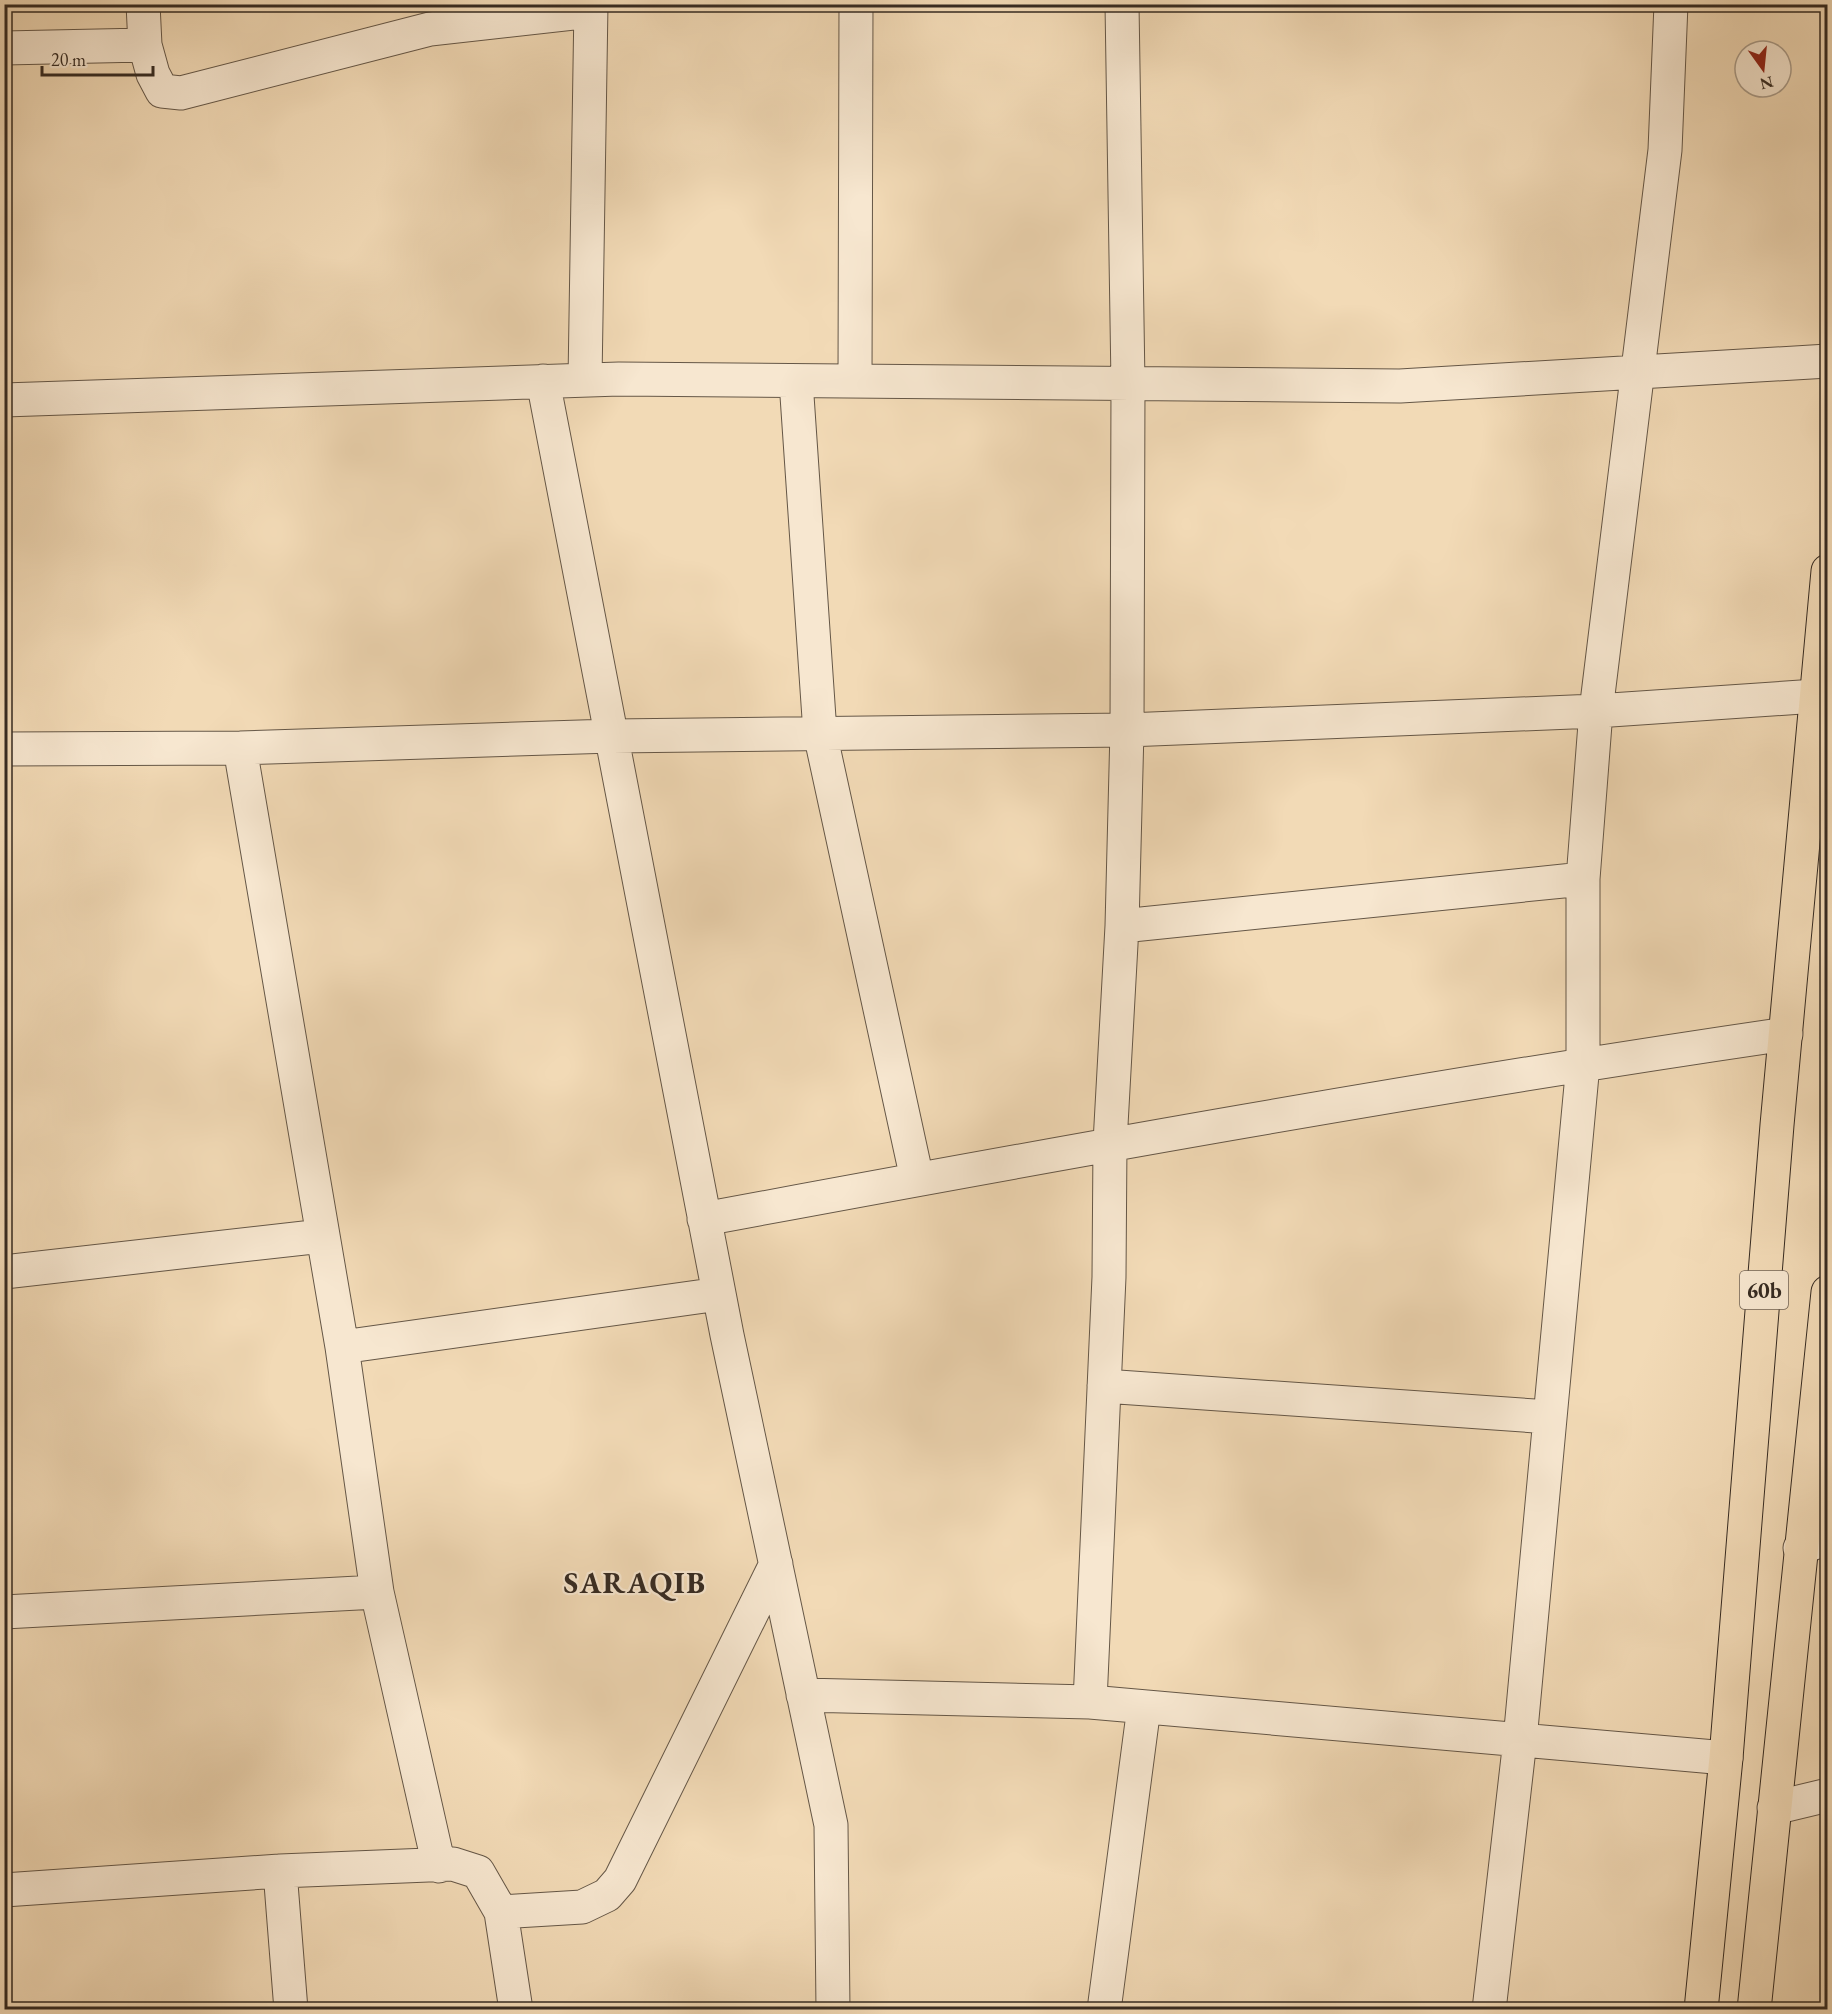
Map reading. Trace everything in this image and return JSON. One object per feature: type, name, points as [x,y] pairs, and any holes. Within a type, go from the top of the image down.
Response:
[{"type":"main road","name":"60b","points":[[1701,2010],[1726,1758],[1827,571]]},
{"type":"main road","points":[[1754,2010],[1774,1808],[1814,1543],[1827,1292]]},
{"type":"street","points":[[143,4],[145,45],[153,74],[162,91],[181,93],[430,17],[591,8],[585,380]]},
{"type":"street","points":[[855,381],[856,4]]},
{"type":"street","points":[[1090,1702],[1104,1386],[1110,1143],[1122,926],[1127,730],[1128,383],[1122,4]]},
{"type":"street","points":[[1489,2010],[1520,1740],[1582,1064],[1583,879],[1596,711],[1665,150],[1671,4]]},
{"type":"street","points":[[4,48],[145,45]]},
{"type":"street","points":[[4,400],[585,380],[1400,386],[1827,361]]},
{"type":"street","points":[[543,381],[704,1219],[831,1824],[833,2010]]},
{"type":"street","points":[[796,381],[820,734],[917,1179]]},
{"type":"street","points":[[4,750],[240,748],[612,736],[1127,730],[1596,711],[1816,696]]},
{"type":"street","points":[[240,748],[342,1347],[377,1592],[439,1866]]},
{"type":"street","points":[[1122,926],[1583,879]]},
{"type":"street","points":[[704,1219],[1110,1143],[1582,1064],[1786,1035]]},
{"type":"street","points":[[4,1272],[322,1236]]},
{"type":"street","points":[[342,1347],[719,1294]]},
{"type":"street","points":[[1104,1386],[1550,1417]]},
{"type":"street","points":[[501,1912],[582,1907],[607,1895],[620,1880],[776,1564]]},
{"type":"street","points":[[4,1612],[377,1592]]},
{"type":"street","points":[[803,1695],[1090,1702],[1726,1758]]},
{"type":"street","points":[[1104,2010],[1144,1707]]},
{"type":"street","points":[[1774,1808],[1827,1795]]},
{"type":"street","points":[[4,1890],[280,1871],[453,1864],[478,1872],[501,1912],[516,2010]]},
{"type":"street","points":[[280,1871],[291,2010]]},
{"type":"district","name":"SARAQIB","points":[[635,1582]]}]
